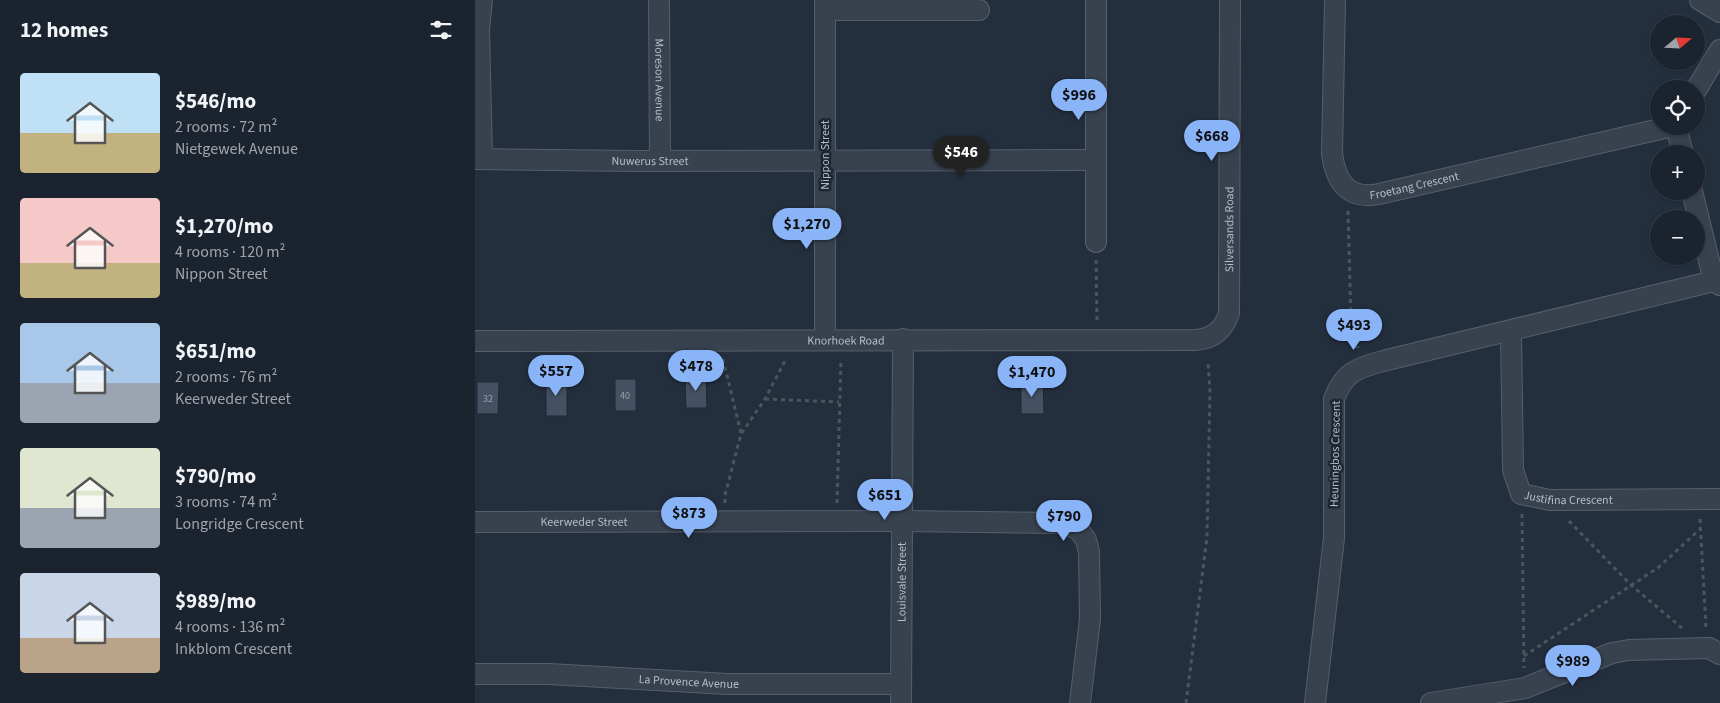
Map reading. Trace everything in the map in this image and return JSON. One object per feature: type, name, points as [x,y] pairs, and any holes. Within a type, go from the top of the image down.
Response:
[{"type":"street","points":[[479,158],[479,30],[482,0]]},
{"type":"street","name":"Moreson Avenue","points":[[659,0],[661,161]]},
{"type":"street","points":[[1096,0],[1096,242]]},
{"type":"street","name":"Silversands Road","points":[[1215,334],[1225,324],[1229,312],[1230,0]]},
{"type":"street","points":[[1335,0],[1332,154],[1335,172],[1349,190]]},
{"type":"street","points":[[1700,0],[1720,12]]},
{"type":"street","points":[[825,5],[979,10]]},
{"type":"street","name":"Nippon Street","points":[[825,5],[825,161],[833,340]]},
{"type":"street","points":[[1702,80],[1720,50]]},
{"type":"street","name":"Froetang Crescent","points":[[1349,190],[1364,196],[1379,194],[1650,132]]},
{"type":"street","name":"Nuwerus Street","points":[[479,158],[661,161],[1096,160]]},
{"type":"street","points":[[1694,200],[1717,283]]},
{"type":"street","name":"Heuningbos Crescent","points":[[1315,703],[1334,538],[1334,399],[1342,382],[1363,367],[1717,283]]},
{"type":"street","name":"Justifina Crescent","points":[[1511,331],[1513,470],[1521,494],[1530,498],[1550,500],[1720,499]]},
{"type":"street","name":"Knorhoek Road","points":[[475,341],[1201,340],[1215,334]]},
{"type":"street","name":"Louisvale Street","points":[[901,693],[903,339]]},
{"type":"street","name":"Keerweder Street","points":[[475,522],[903,521],[1065,523],[1079,530],[1086,540],[1089,552],[1089,619],[1080,703]]},
{"type":"street","points":[[1431,703],[1525,688],[1612,653],[1629,650],[1715,651]]},
{"type":"street","name":"La Provence Avenue","points":[[475,674],[549,674],[901,693]]},
{"type":"path","points":[[1349,190],[1347,245],[1351,322],[1363,367]]},
{"type":"path","points":[[1096,242],[1097,340]]},
{"type":"path","points":[[833,340],[839,402],[836,521]]},
{"type":"path","points":[[726,521],[725,495],[741,434],[765,399],[785,361],[788,341]]},
{"type":"path","points":[[719,342],[741,434]]},
{"type":"path","points":[[1186,703],[1207,537],[1208,362]]},
{"type":"path","points":[[765,399],[839,402]]},
{"type":"path","points":[[1521,494],[1525,688]]},
{"type":"path","points":[[1700,499],[1705,614],[1715,651]]},
{"type":"path","points":[[1550,500],[1631,585],[1689,634],[1715,651]]},
{"type":"path","points":[[1524,656],[1659,566],[1700,529]]},
{"type":"building","points":[[685,376],[706,376],[707,408],[686,408]]},
{"type":"building","points":[[546,378],[567,379],[567,416],[546,416]]},
{"type":"building","points":[[615,379],[636,379],[636,411],[615,411]]},
{"type":"building","points":[[1021,381],[1043,381],[1044,414],[1021,414]]},
{"type":"building","points":[[477,382],[499,382],[498,414],[477,414]]}]
